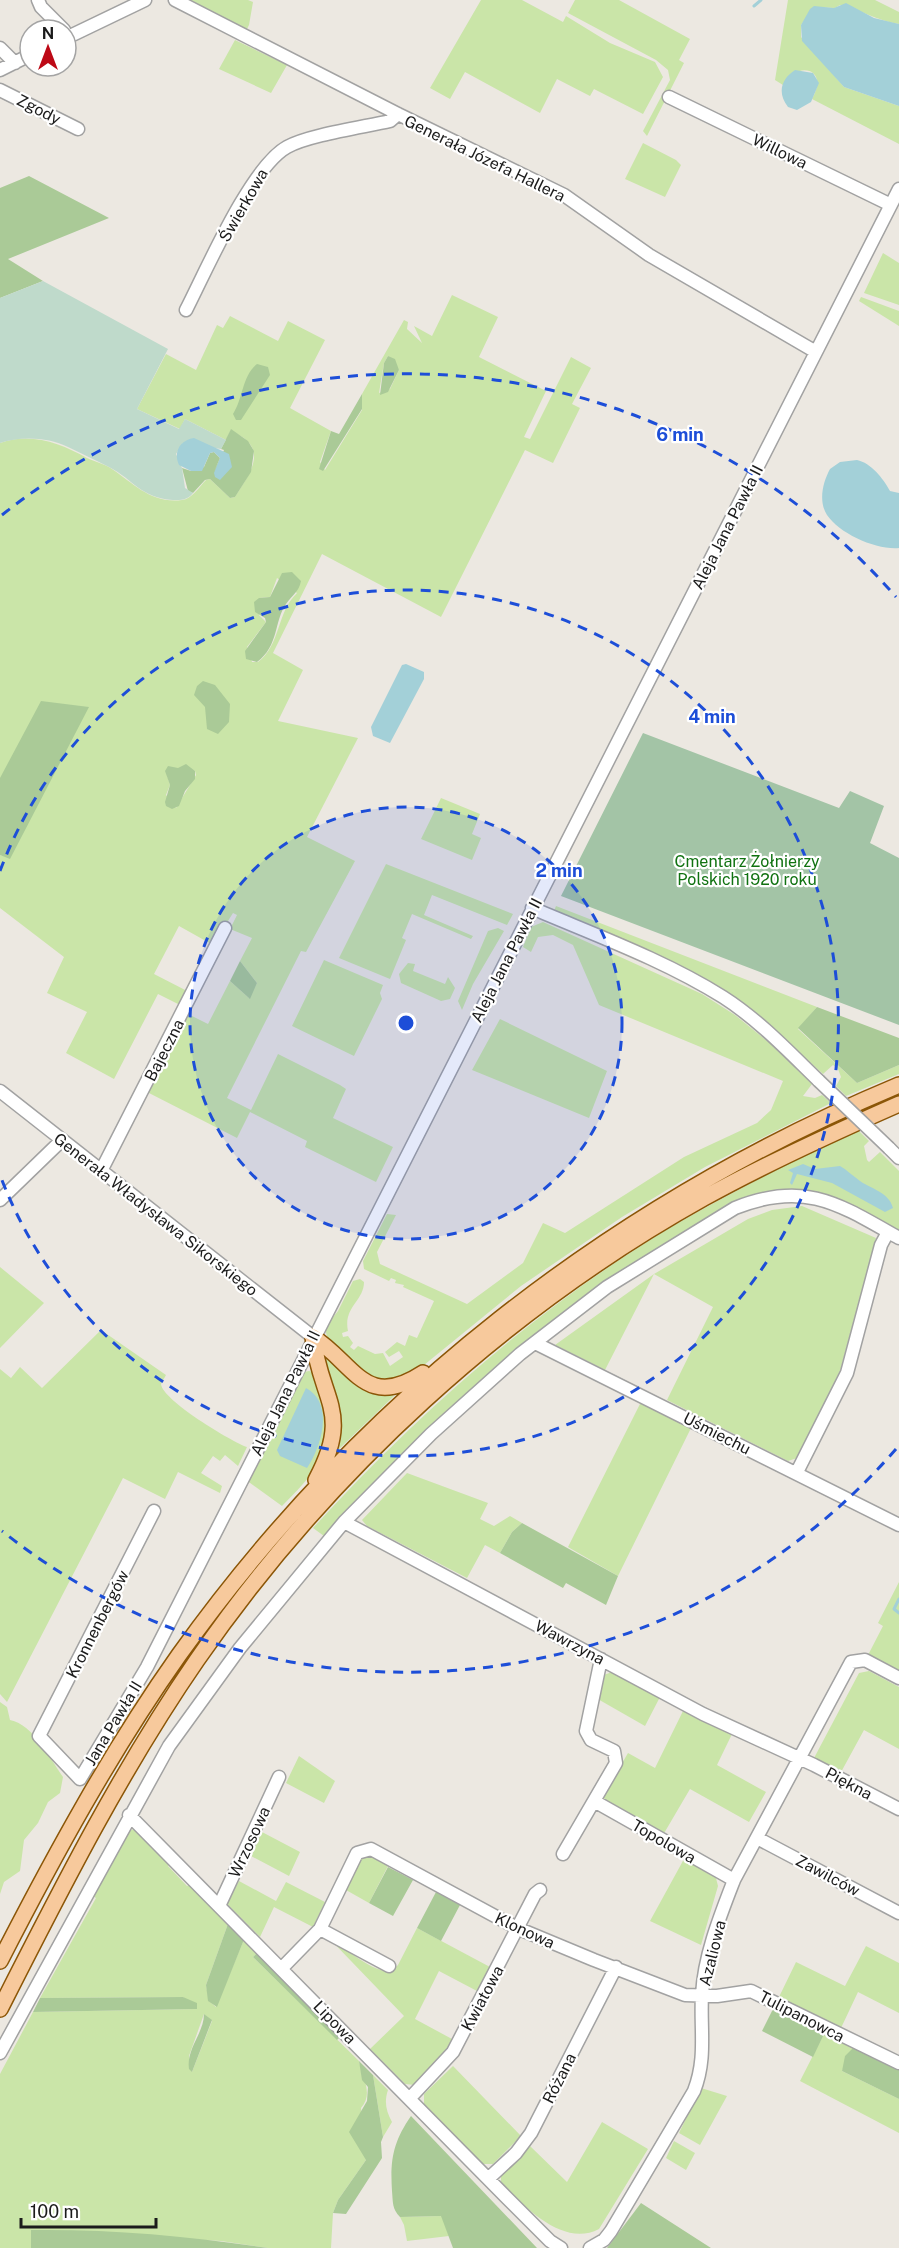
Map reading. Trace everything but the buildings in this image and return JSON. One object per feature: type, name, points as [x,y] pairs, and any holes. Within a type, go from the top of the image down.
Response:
[{"type":"main road","points":[[313,1337],[324,1344],[360,1380],[381,1388],[392,1388],[409,1382],[460,1348],[597,1246],[712,1174],[807,1126],[899,1085]]},
{"type":"main road","points":[[0,2009],[78,1857],[135,1757],[199,1657],[262,1574],[357,1467],[424,1403],[523,1318],[615,1254],[725,1187],[899,1104]]},
{"type":"main road","points":[[308,1495],[327,1459],[335,1419],[313,1337]]},
{"type":"main road","points":[[0,1961],[93,1789],[180,1654],[240,1575],[308,1495],[382,1420],[460,1348]]},
{"type":"street","points":[[38,0],[51,18]]},
{"type":"street","points":[[78,29],[145,0]]},
{"type":"street","name":"Generała Józefa Hallera","points":[[176,0],[398,114],[564,195],[649,255],[816,352]]},
{"type":"street","points":[[0,48],[15,63]]},
{"type":"street","points":[[0,70],[18,62]]},
{"type":"street","name":"Zgody","points":[[0,90],[78,129]]},
{"type":"street","name":"Willowa","points":[[669,97],[891,205]]},
{"type":"street","name":"Świerkowa","points":[[186,310],[256,178],[275,154],[292,144],[390,121],[398,114]]},
{"type":"street","name":"Aleja Jana Pawła II","points":[[147,1667],[899,189]]},
{"type":"street","points":[[532,908],[690,978],[723,997],[765,1029],[899,1158]]},
{"type":"street","name":"Bajeczna","points":[[101,1171],[225,928]]},
{"type":"street","name":"Generała Władysława Sikorskiego","points":[[0,1091],[313,1337]]},
{"type":"street","points":[[0,1200],[62,1140]]},
{"type":"street","points":[[0,2053],[169,1746],[240,1647],[344,1522],[431,1434],[535,1343],[608,1287],[735,1208],[758,1199],[791,1194],[809,1196],[846,1209],[894,1235],[881,1245],[847,1373],[797,1472]]},
{"type":"street","name":"Uśmiechu","points":[[535,1343],[899,1525]]},
{"type":"street","name":"Kronnenbergów","points":[[80,1779],[39,1736],[154,1511]]},
{"type":"street","name":"Wawrzyna","points":[[344,1522],[703,1714],[800,1758]]},
{"type":"street","points":[[563,1854],[617,1759],[614,1751],[591,1740],[586,1731],[601,1659]]},
{"type":"street","name":"Azaliowa","points":[[590,2248],[604,2240],[611,2232],[694,2091],[701,2069],[704,2043],[702,1996],[710,1954],[734,1880],[851,1662],[865,1660],[899,1678]]},
{"type":"street","name":"Jana Pawła II","points":[[80,1779],[147,1667]]},
{"type":"street","name":"Piękna","points":[[800,1758],[899,1809]]},
{"type":"street","name":"Wrzosowa","points":[[219,1906],[279,1777]]},
{"type":"street","name":"Topolowa","points":[[594,1801],[734,1880]]},
{"type":"street","name":"Lipowa","points":[[129,1815],[539,2231],[561,2248]]},
{"type":"street","name":"Zawilców","points":[[757,1838],[899,1913]]},
{"type":"street","name":"Klonowa","points":[[320,1929],[357,1853],[366,1849],[376,1851],[517,1928],[685,1995],[702,1996]]},
{"type":"street","name":"Kwiatowa","points":[[410,2098],[453,2052],[535,1894],[540,1890]]},
{"type":"street","points":[[282,1968],[320,1929],[389,1966]]},
{"type":"street","name":"Różana","points":[[489,2178],[516,2153],[531,2133],[616,1967]]},
{"type":"street","name":"Tulipanowca","points":[[702,1996],[751,1991],[899,2063]]},
{"type":"green space","points":[[185,0],[248,0],[253,2],[249,25],[245,33]]},
{"type":"green space","points":[[481,0],[522,0],[563,22],[566,16],[610,43],[655,62],[663,77],[643,114],[594,89],[590,96],[557,79],[540,113],[465,72],[450,99],[430,88]]},
{"type":"green space","points":[[575,0],[619,0],[690,39],[679,60],[684,63],[647,136],[643,131],[670,80],[668,70],[656,60],[568,13]]},
{"type":"green space","points":[[788,0],[875,0],[899,12],[899,24],[840,5],[835,8],[814,7],[801,25],[801,37],[844,87],[899,106],[899,144],[812,99],[817,80],[809,71],[803,70],[796,73],[789,77],[783,85],[775,80]]},
{"type":"green space","points":[[235,40],[287,65],[271,93],[219,69]]},
{"type":"green space","points":[[643,143],[676,160],[681,165],[665,197],[625,179]]},
{"type":"green space","points":[[29,176],[109,218],[8,259],[43,281],[0,298],[0,188]]},
{"type":"green space","points":[[883,253],[899,263],[899,305],[864,293]]},
{"type":"green space","points":[[43,281],[168,349],[137,409],[179,429],[185,419],[226,440],[221,449],[183,443],[176,454],[182,468],[185,488],[193,493],[189,497],[173,500],[153,496],[109,467],[52,441],[25,439],[0,443],[0,298]]},
{"type":"green space","points":[[452,295],[498,317],[479,357],[546,391],[524,437],[530,439],[571,357],[591,368],[572,404],[580,408],[553,463],[525,450],[441,617],[322,554],[273,653],[303,670],[278,721],[358,738],[307,837],[355,861],[306,952],[301,951],[227,1098],[251,1110],[278,1054],[340,1085],[346,1089],[333,1118],[393,1147],[376,1182],[305,1147],[307,1141],[250,1112],[237,1138],[147,1092],[188,1014],[208,1024],[230,981],[249,998],[257,983],[240,961],[252,938],[230,929],[237,915],[233,913],[213,945],[179,926],[154,974],[191,993],[182,1006],[158,994],[114,1079],[66,1053],[87,1012],[47,993],[64,957],[0,908],[0,855],[10,858],[0,778],[0,443],[34,439],[56,444],[112,469],[144,492],[162,499],[186,499],[210,479],[230,498],[235,497],[253,462],[252,447],[245,439],[231,430],[226,440],[185,419],[180,429],[137,409],[166,354],[196,370],[217,325],[223,328],[230,316],[278,341],[288,321],[325,340],[290,408],[331,431],[320,462],[325,470],[362,410],[362,394],[404,320],[408,322],[407,329],[422,343],[414,326],[432,336]],"holes":[[[388,356],[399,370],[390,389],[379,393],[384,363]],[[277,578],[297,593],[285,610],[271,647],[258,662],[252,662],[247,647],[266,622],[259,615],[259,598],[270,597]],[[184,767],[195,771],[196,775],[176,808],[166,795],[170,785],[167,775]]]},
{"type":"green space","points":[[861,297],[899,311],[899,326],[859,301]]},
{"type":"green space","points":[[388,356],[395,359],[399,370],[388,392],[380,395],[384,363]]},
{"type":"green space","points":[[257,364],[268,367],[270,375],[241,420],[236,420],[233,414],[245,381]]},
{"type":"green space","points":[[362,394],[362,409],[323,471],[319,469],[331,431],[339,434]]},
{"type":"green space","points":[[231,429],[248,441],[254,451],[251,472],[235,497],[230,498],[210,479],[205,480],[193,493],[188,491],[182,468],[191,471],[204,467],[210,453],[214,452],[220,458],[214,472],[224,450],[221,449]]},
{"type":"green space","points":[[292,572],[301,581],[300,585],[282,611],[269,649],[257,662],[246,659],[245,651],[266,622],[265,618],[255,612],[254,602],[259,598],[270,597],[282,573]]},
{"type":"green space","points":[[203,681],[215,685],[230,704],[229,722],[218,734],[207,729],[205,707],[194,695],[197,686]]},
{"type":"green space","points":[[41,701],[89,707],[10,859],[0,855],[0,778]]},
{"type":"green space","name":"Cmentarz Żołnierzy Polskich 1920 roku","points":[[643,733],[839,808],[850,791],[884,806],[870,843],[899,858],[899,1025],[561,896]]},
{"type":"green space","points":[[186,764],[195,771],[195,779],[185,791],[179,806],[172,809],[166,806],[165,802],[170,785],[165,771],[168,766],[178,768]]},
{"type":"green space","points":[[441,798],[480,814],[472,834],[481,838],[472,860],[421,839]]},
{"type":"green space","points":[[386,864],[513,914],[507,925],[432,895],[424,915],[473,936],[471,939],[412,914],[402,938],[406,940],[390,979],[339,958]]},
{"type":"green space","points":[[556,906],[817,1007],[798,1029],[857,1083],[899,1065],[899,1074],[846,1096],[836,1086],[841,1077],[838,1069],[833,1065],[823,1074],[752,1011],[554,911]]},
{"type":"green space","points":[[543,922],[702,994],[735,1015],[772,1045],[812,1084],[803,1096],[815,1098],[822,1095],[831,1103],[705,1167],[622,1217],[521,1286],[413,1374],[377,1383],[338,1351],[331,1343],[325,1327],[338,1311],[353,1281],[360,1279],[364,1282],[363,1289],[348,1316],[348,1331],[342,1333],[343,1337],[348,1336],[353,1343],[350,1347],[354,1350],[358,1346],[375,1354],[383,1353],[390,1366],[403,1357],[399,1351],[389,1357],[385,1352],[397,1342],[405,1346],[409,1335],[417,1338],[434,1301],[403,1287],[404,1285],[395,1283],[396,1280],[391,1278],[389,1281],[364,1269],[363,1261],[387,1214],[396,1215],[377,1252],[380,1264],[467,1304],[523,1263],[543,1223],[565,1233],[684,1157],[757,1123],[771,1110],[783,1081],[599,1005],[573,945],[553,935],[538,937],[531,952],[523,947],[531,927]]},
{"type":"green space","points":[[498,928],[504,931],[473,984],[462,1010],[458,1001],[488,931]]},
{"type":"green space","points":[[324,960],[383,985],[380,993],[382,999],[354,1056],[292,1026]]},
{"type":"green space","points":[[240,961],[257,983],[250,999],[230,981]]},
{"type":"green space","points":[[408,963],[415,964],[413,971],[445,984],[448,977],[455,988],[450,999],[441,1001],[401,983],[399,974]]},
{"type":"green space","points":[[817,1007],[899,1038],[899,1065],[857,1083],[798,1028]]},
{"type":"green space","points":[[500,1019],[607,1071],[589,1118],[472,1070]]},
{"type":"green space","points":[[858,1130],[869,1141],[864,1146],[869,1162],[880,1152],[899,1171],[899,1232],[810,1192],[780,1190],[740,1200],[624,1270],[354,1504],[324,1536],[313,1528],[395,1443],[438,1403],[482,1364],[575,1291],[623,1257],[673,1226],[765,1176]]},
{"type":"green space","points":[[802,1206],[876,1238],[840,1371],[797,1458],[788,1461],[667,1400],[713,1307],[654,1274],[748,1219],[772,1210]]},
{"type":"green space","points":[[0,1267],[44,1303],[0,1348]]},
{"type":"green space","points":[[654,1274],[605,1370],[555,1345]]},
{"type":"green space","points":[[101,1330],[166,1375],[161,1384],[164,1391],[185,1410],[213,1429],[247,1447],[238,1466],[225,1455],[220,1461],[213,1456],[201,1473],[222,1486],[220,1493],[178,1472],[165,1499],[123,1478],[7,1702],[0,1694],[0,1369],[11,1378],[20,1367],[42,1388]]},
{"type":"green space","points":[[321,1352],[394,1396],[339,1449],[341,1421]]},
{"type":"green space","points":[[313,1372],[327,1412],[326,1445],[311,1475],[282,1506],[246,1480],[300,1373]]},
{"type":"green space","points":[[641,1402],[691,1428],[618,1576],[568,1547]]},
{"type":"green space","points":[[407,1473],[488,1503],[480,1519],[494,1526],[510,1516],[522,1523],[512,1532],[500,1553],[485,1545],[467,1578],[367,1526],[362,1520]]},
{"type":"green space","points":[[522,1523],[618,1576],[606,1605],[566,1583],[563,1588],[500,1553],[512,1532]]},
{"type":"green space","points":[[899,1582],[899,1674],[867,1657],[883,1626],[878,1623]]},
{"type":"green space","points":[[869,1671],[899,1687],[899,1749],[864,1730],[840,1774],[813,1760],[859,1673]]},
{"type":"green space","points":[[612,1672],[660,1697],[645,1726],[596,1698],[601,1676]]},
{"type":"green space","points":[[0,1702],[7,1707],[10,1720],[19,1723],[34,1735],[63,1777],[60,1793],[48,1802],[38,1823],[24,1840],[20,1871],[4,1882],[0,1894]]},
{"type":"green space","points":[[684,1709],[732,1734],[717,1765],[766,1792],[749,1822],[690,1789],[663,1835],[606,1802],[603,1796],[628,1753],[655,1768]]},
{"type":"green space","points":[[299,1756],[335,1781],[324,1803],[286,1783]]},
{"type":"green space","points":[[134,1829],[171,1862],[168,1866],[187,1886],[192,1883],[229,1921],[206,1985],[209,2001],[216,2007],[245,1937],[259,1951],[253,1957],[359,2061],[367,2091],[367,2097],[361,2108],[366,2160],[338,2200],[333,2213],[331,2248],[268,2248],[221,2241],[31,2230],[31,2248],[0,2248],[0,2074],[33,2012],[197,2009],[183,1997],[40,1998],[96,1898],[91,1895],[126,1832]],"holes":[[[204,2014],[212,2021],[192,2072],[189,2056]]]},
{"type":"green space","points":[[262,1832],[300,1852],[289,1876],[251,1856]]},
{"type":"green space","points":[[371,1855],[389,1864],[369,1903],[346,1890],[361,1856]]},
{"type":"green space","points":[[684,1859],[716,1878],[718,1886],[701,1945],[650,1921]]},
{"type":"green space","points":[[388,1867],[413,1880],[393,1916],[369,1903]]},
{"type":"green space","points":[[239,1881],[276,1901],[286,1882],[325,1902],[313,1927],[274,1907],[260,1937],[227,1904]]},
{"type":"green space","points":[[436,1892],[460,1905],[441,1941],[417,1928]]},
{"type":"green space","points":[[229,1921],[245,1937],[217,2007],[208,2001],[206,1985]]},
{"type":"green space","points":[[417,1928],[490,1967],[477,1991],[439,1971],[415,2019],[452,2039],[444,2056],[415,2085],[405,2084],[370,2049],[404,2016],[325,1934],[364,1962],[390,1972],[398,1965]]},
{"type":"green space","points":[[866,1946],[899,1963],[899,2013],[858,1992],[841,2028],[779,1997],[796,1962],[845,1986]]},
{"type":"green space","points":[[259,1951],[341,2036],[337,2040],[253,1957]]},
{"type":"green space","points":[[183,1997],[197,2003],[197,2009],[33,2012],[40,1998]]},
{"type":"green space","points":[[774,2007],[825,2032],[813,2057],[762,2031]]},
{"type":"green space","points":[[204,2014],[212,2020],[192,2072],[189,2069],[190,2055]]},
{"type":"green space","points":[[825,2032],[854,2047],[842,2071],[899,2099],[899,2133],[800,2081]]},
{"type":"green space","points":[[854,2047],[899,2069],[899,2099],[842,2071],[845,2056]]},
{"type":"green space","points":[[359,2061],[373,2075],[383,2137],[382,2158],[346,2214],[333,2213],[338,2200],[366,2160],[349,2132],[367,2101],[368,2087],[362,2080]]},
{"type":"green space","points":[[453,2066],[521,2136],[493,2164],[482,2164],[424,2104],[424,2094]]},
{"type":"green space","points":[[373,2075],[388,2090],[386,2106],[392,2122],[383,2137]]},
{"type":"green space","points":[[701,2088],[727,2096],[700,2145],[679,2133]]},
{"type":"green space","points":[[411,2116],[537,2248],[453,2248],[441,2216],[400,2217],[393,2202],[392,2161],[400,2134]]},
{"type":"green space","points":[[602,2122],[648,2149],[599,2229],[585,2233],[572,2233],[558,2229],[533,2213],[501,2183],[501,2174],[530,2146],[567,2182]]},
{"type":"green space","points":[[674,2141],[695,2153],[686,2170],[666,2158]]},
{"type":"green space","points":[[641,2203],[711,2248],[607,2248]]},
{"type":"green space","points":[[442,2216],[449,2236],[407,2241],[400,2217]]},
{"type":"green space","points":[[31,2230],[150,2234],[268,2248],[31,2248]]},
{"type":"water","points":[[846,3],[874,18],[899,24],[899,106],[844,87],[802,41],[801,25],[810,9],[814,6],[834,8]]},
{"type":"water","points":[[795,70],[813,73],[819,83],[811,102],[797,110],[788,107],[782,97],[784,82]]},
{"type":"water","points":[[194,438],[229,454],[232,467],[220,480],[215,477],[214,473],[220,458],[214,452],[210,453],[202,471],[191,471],[179,465],[177,451],[179,447],[185,441]]},
{"type":"water","points":[[857,460],[867,464],[876,472],[890,491],[899,493],[899,548],[880,546],[849,534],[833,522],[824,510],[822,492],[830,469],[840,462]]},
{"type":"water","points":[[406,664],[424,672],[424,679],[390,743],[373,736],[371,727],[402,665]]},
{"type":"water","points":[[803,1164],[815,1169],[840,1166],[888,1198],[893,1208],[885,1212],[832,1183],[797,1174],[792,1185],[790,1183],[793,1173],[788,1170]]},
{"type":"water","points":[[306,1388],[315,1395],[323,1415],[323,1426],[317,1449],[307,1468],[280,1456],[277,1450]]},
{"type":"waterway","points":[[754,6],[761,0]]},
{"type":"waterway","points":[[899,1599],[894,1609],[899,1613]]}]
